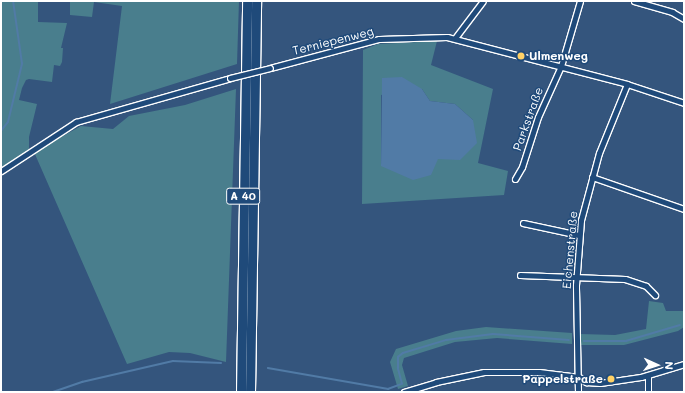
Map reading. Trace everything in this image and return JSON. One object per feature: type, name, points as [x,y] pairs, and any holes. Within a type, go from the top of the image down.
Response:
[{"type":"highway","name":"A 40","points":[[241,392],[247,1]]},
{"type":"highway","name":"A 40","points":[[250,392],[256,1]]},
{"type":"street","points":[[455,38],[483,1]]},
{"type":"street","points":[[561,66],[580,1]]},
{"type":"street","points":[[634,1],[672,12],[684,19]]},
{"type":"street","name":"Terniepenweg","points":[[1,171],[76,122],[230,78],[379,39],[455,38],[627,84],[684,103]]},
{"type":"street","name":"Parkstraße","points":[[515,179],[522,167],[538,117],[561,66]]},
{"type":"street","name":"Eichenstraße","points":[[578,392],[579,377],[576,277],[579,235],[592,177],[627,84]]},
{"type":"street","points":[[592,177],[684,209]]},
{"type":"street","points":[[523,223],[579,235]]},
{"type":"street","points":[[520,276],[625,279],[646,286],[655,295]]},
{"type":"street","points":[[405,392],[436,382],[484,372],[531,372],[579,377],[586,382],[600,383],[621,381],[684,364]]},
{"type":"street","points":[[648,374],[648,392]]},
{"type":"shaded area","points":[[1,1],[38,1],[38,22],[67,23],[61,48],[63,48],[62,62],[60,66],[54,65],[52,82],[29,79],[26,80],[22,88],[19,100],[37,104],[29,137],[29,149],[1,169]]},
{"type":"shaded area","points":[[70,1],[239,1],[237,64],[110,104],[122,6],[94,2],[92,17],[70,15]]},
{"type":"shaded area","points":[[437,41],[431,65],[493,89],[478,163],[508,171],[504,195],[362,204],[363,50],[378,44]],"holes":[[[422,89],[430,101],[455,104],[473,120],[438,159],[381,166],[381,95]]]},
{"type":"shaded area","points":[[402,77],[422,89],[430,101],[455,104],[473,120],[477,143],[460,160],[438,159],[431,175],[413,180],[381,166],[382,78]]},
{"type":"shaded area","points":[[236,89],[226,362],[190,353],[169,352],[127,364],[34,152],[81,126],[113,129],[129,116],[185,105]]},
{"type":"shaded area","points":[[649,301],[663,303],[666,311],[684,311],[684,327],[678,331],[624,345],[580,345],[580,334],[615,335],[646,329]]},
{"type":"shaded area","points":[[486,327],[572,333],[572,344],[497,338],[455,342],[404,358],[402,365],[408,386],[398,389],[390,362],[396,349],[456,331]]},
{"type":"waterway","points":[[1,131],[8,122],[22,64],[13,1]]},
{"type":"waterway","points":[[584,341],[626,341],[680,325]]},
{"type":"waterway","points":[[268,368],[388,389],[402,384],[398,369],[398,357],[403,353],[446,340],[493,334],[569,340]]},
{"type":"waterway","points":[[53,392],[82,382],[173,361],[221,363]]},
{"type":"place","name":"Ulmenweg","points":[[521,56]]},
{"type":"place","name":"Pappelstraße","points":[[611,379]]}]
